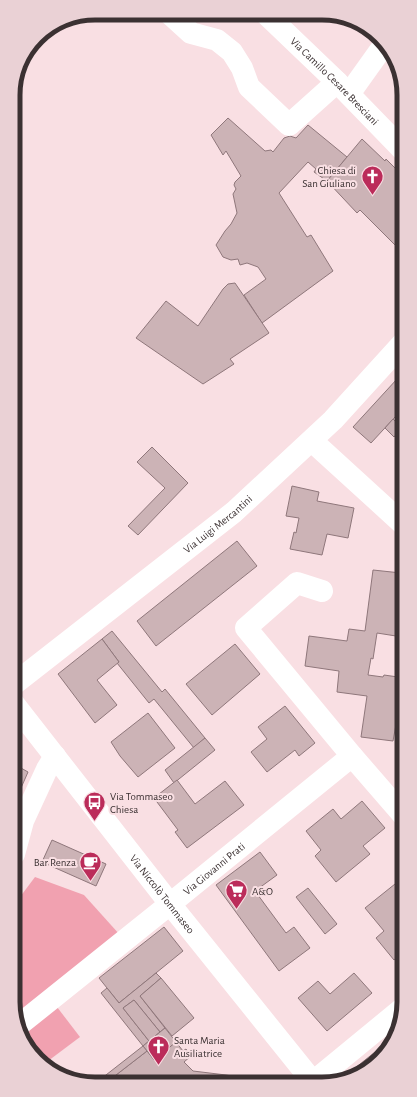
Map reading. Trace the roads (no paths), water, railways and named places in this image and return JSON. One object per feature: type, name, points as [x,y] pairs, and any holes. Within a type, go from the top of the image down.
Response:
[{"type":"street","points":[[176,20],[191,33],[216,40],[232,52],[242,68],[248,87],[289,125],[343,88],[381,49]]},
{"type":"street","name":"Via Camillo Cesare Bresciani","points":[[272,20],[343,88],[397,144]]},
{"type":"street","name":"Via Luigi Mercantini","points":[[20,679],[234,512],[312,441],[397,350]]},
{"type":"street","points":[[312,441],[397,519]]},
{"type":"street","points":[[322,592],[296,583],[246,628],[397,808]]},
{"type":"street","name":"Via Niccolò Tommaseo","points":[[20,712],[170,904],[309,1077]]},
{"type":"street","points":[[20,832],[23,821],[55,756]]},
{"type":"street","name":"Via Giovanni Prati","points":[[23,1021],[352,756]]},
{"type":"street","points":[[319,1077],[395,1014]]},
{"type":"place","name":"Chiesa di San Giuliano","points":[[372,196]]},
{"type":"place","name":"Via Tommaseo Chiesa","points":[[95,822]]},
{"type":"place","name":"Bar Renza","points":[[91,882]]},
{"type":"place","name":"A&O","points":[[236,910]]},
{"type":"place","name":"Santa Maria Ausiliatrice","points":[[158,1066]]}]
